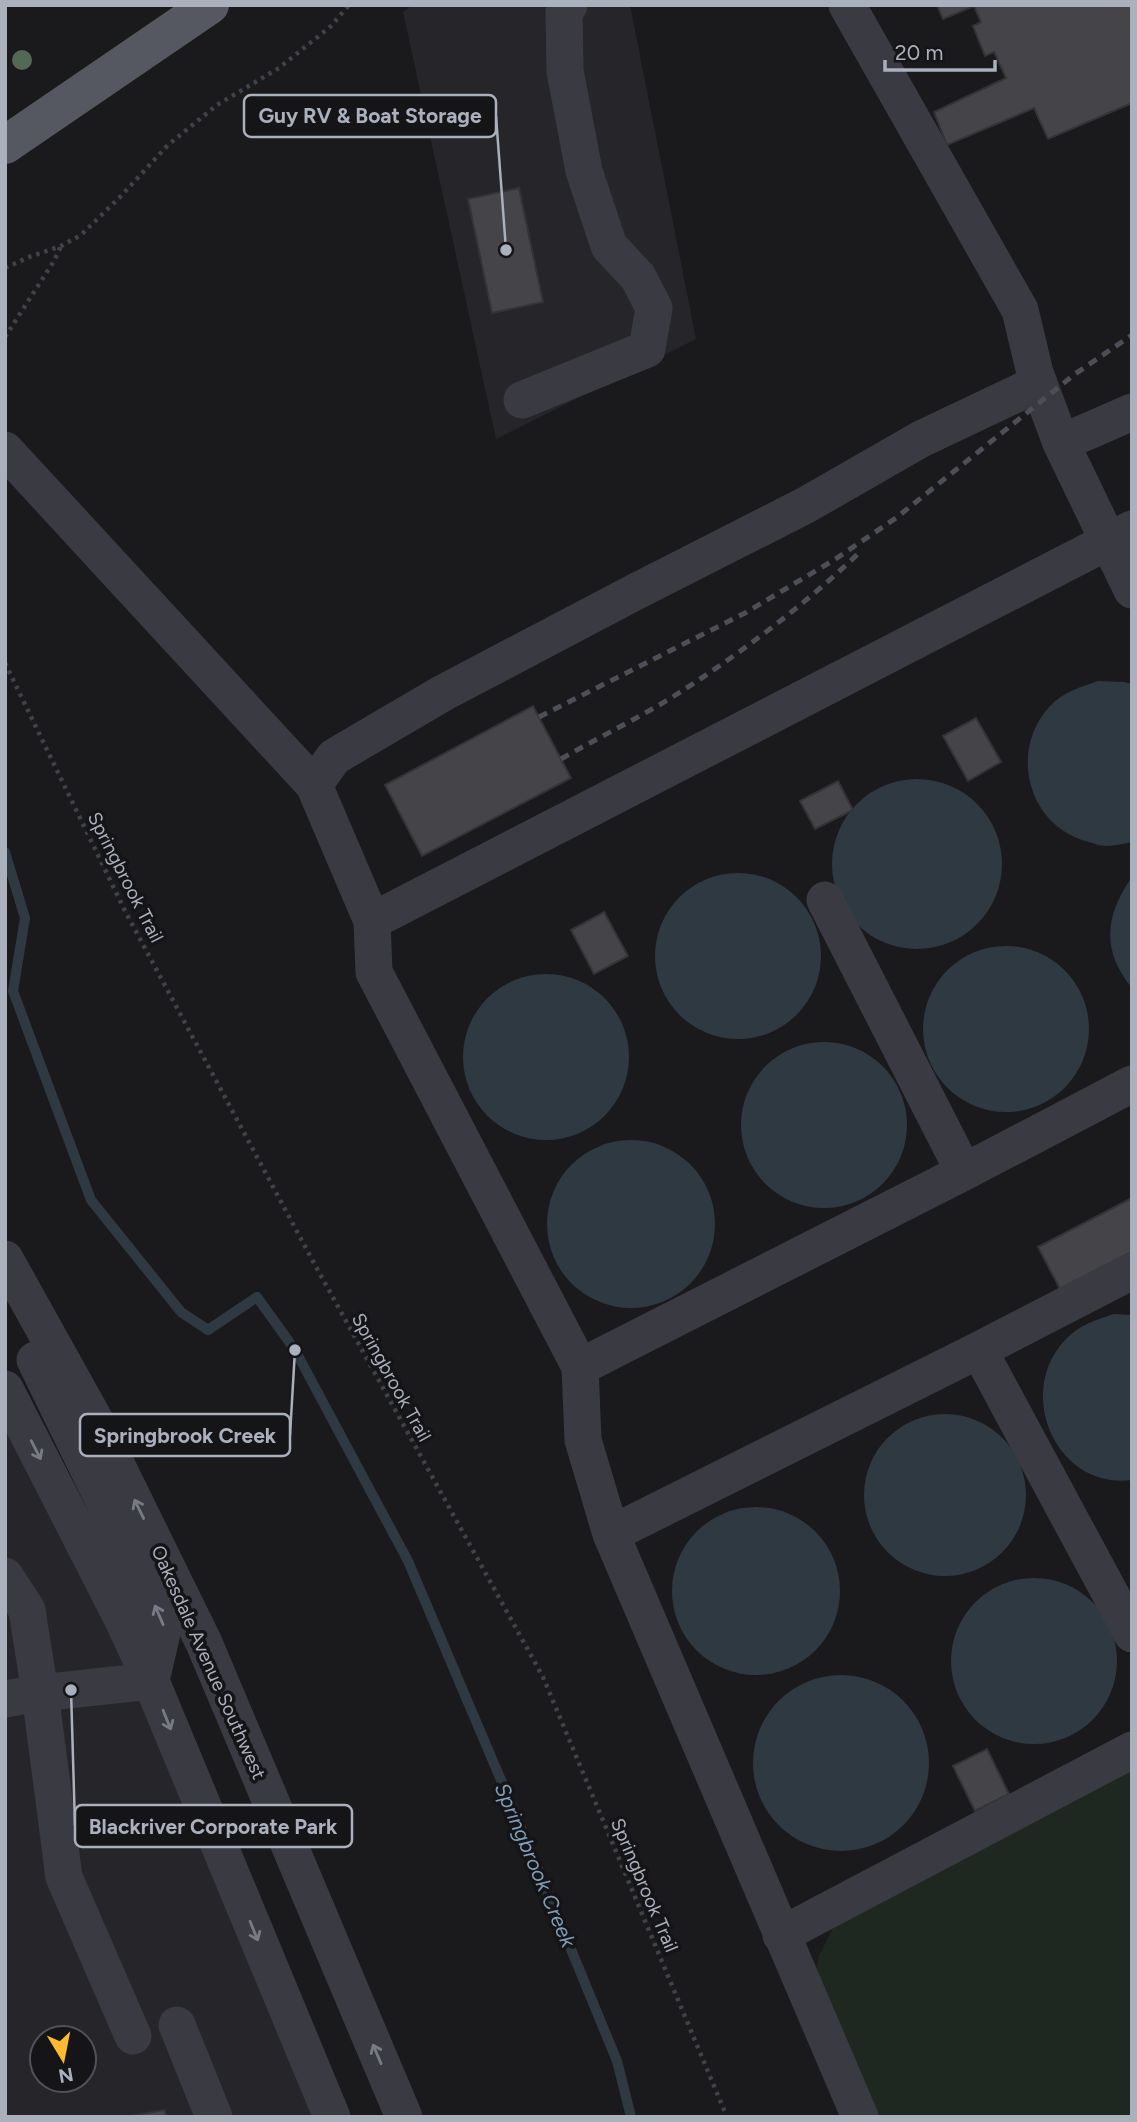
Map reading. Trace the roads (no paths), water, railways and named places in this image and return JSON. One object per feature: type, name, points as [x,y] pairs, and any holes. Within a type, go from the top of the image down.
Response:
[{"type":"main road","points":[[5,145],[210,5]]},
{"type":"street","points":[[522,400],[647,349],[654,307],[638,278],[609,246],[584,171],[565,71],[564,12],[569,5]]},
{"type":"street","points":[[847,5],[1020,310],[1039,383],[1061,443],[1120,535],[1132,590]]},
{"type":"street","points":[[314,785],[334,757],[443,693],[806,505],[921,439],[1039,383]]},
{"type":"street","points":[[1061,443],[1132,412]]},
{"type":"street","points":[[5,450],[314,785],[372,920],[374,972],[580,1367],[583,1440],[611,1534],[860,2117]]},
{"type":"street","points":[[372,920],[1120,535]]},
{"type":"street","points":[[825,900],[964,1172]]},
{"type":"street","points":[[580,1367],[1132,1084]]},
{"type":"street","points":[[7,1261],[30,1351],[164,1624],[151,1681]]},
{"type":"street","name":"Oakesdale Avenue Southwest","points":[[7,1261],[93,1417],[204,1643],[404,2117]]},
{"type":"street","points":[[611,1534],[1132,1271]]},
{"type":"street","points":[[979,1350],[1132,1634]]},
{"type":"street","points":[[5,1389],[124,1622],[151,1681],[332,2117]]},
{"type":"street","points":[[5,1576],[16,1612],[23,1696],[64,1877],[133,2036]]},
{"type":"street","points":[[23,1696],[151,1681]]},
{"type":"street","points":[[781,1935],[1132,1750]]},
{"type":"street","points":[[177,2025],[214,2117]]},
{"type":"waterway","name":"Springbrook Creek","points":[[5,852],[25,918],[13,991],[91,1200],[181,1312],[208,1330],[257,1297],[295,1350],[408,1561],[617,2061],[631,2117]]},
{"type":"railway","points":[[539,717],[745,613],[834,560],[896,518],[1075,374],[1132,335]]},
{"type":"railway","points":[[561,759],[706,675],[775,625],[862,550]]},
{"type":"place","name":"Guy RV & Boat Storage","points":[[506,250]]},
{"type":"place","name":"Springbrook Creek","points":[[295,1350]]},
{"type":"place","name":"Blackriver Corporate Park","points":[[71,1690]]}]
